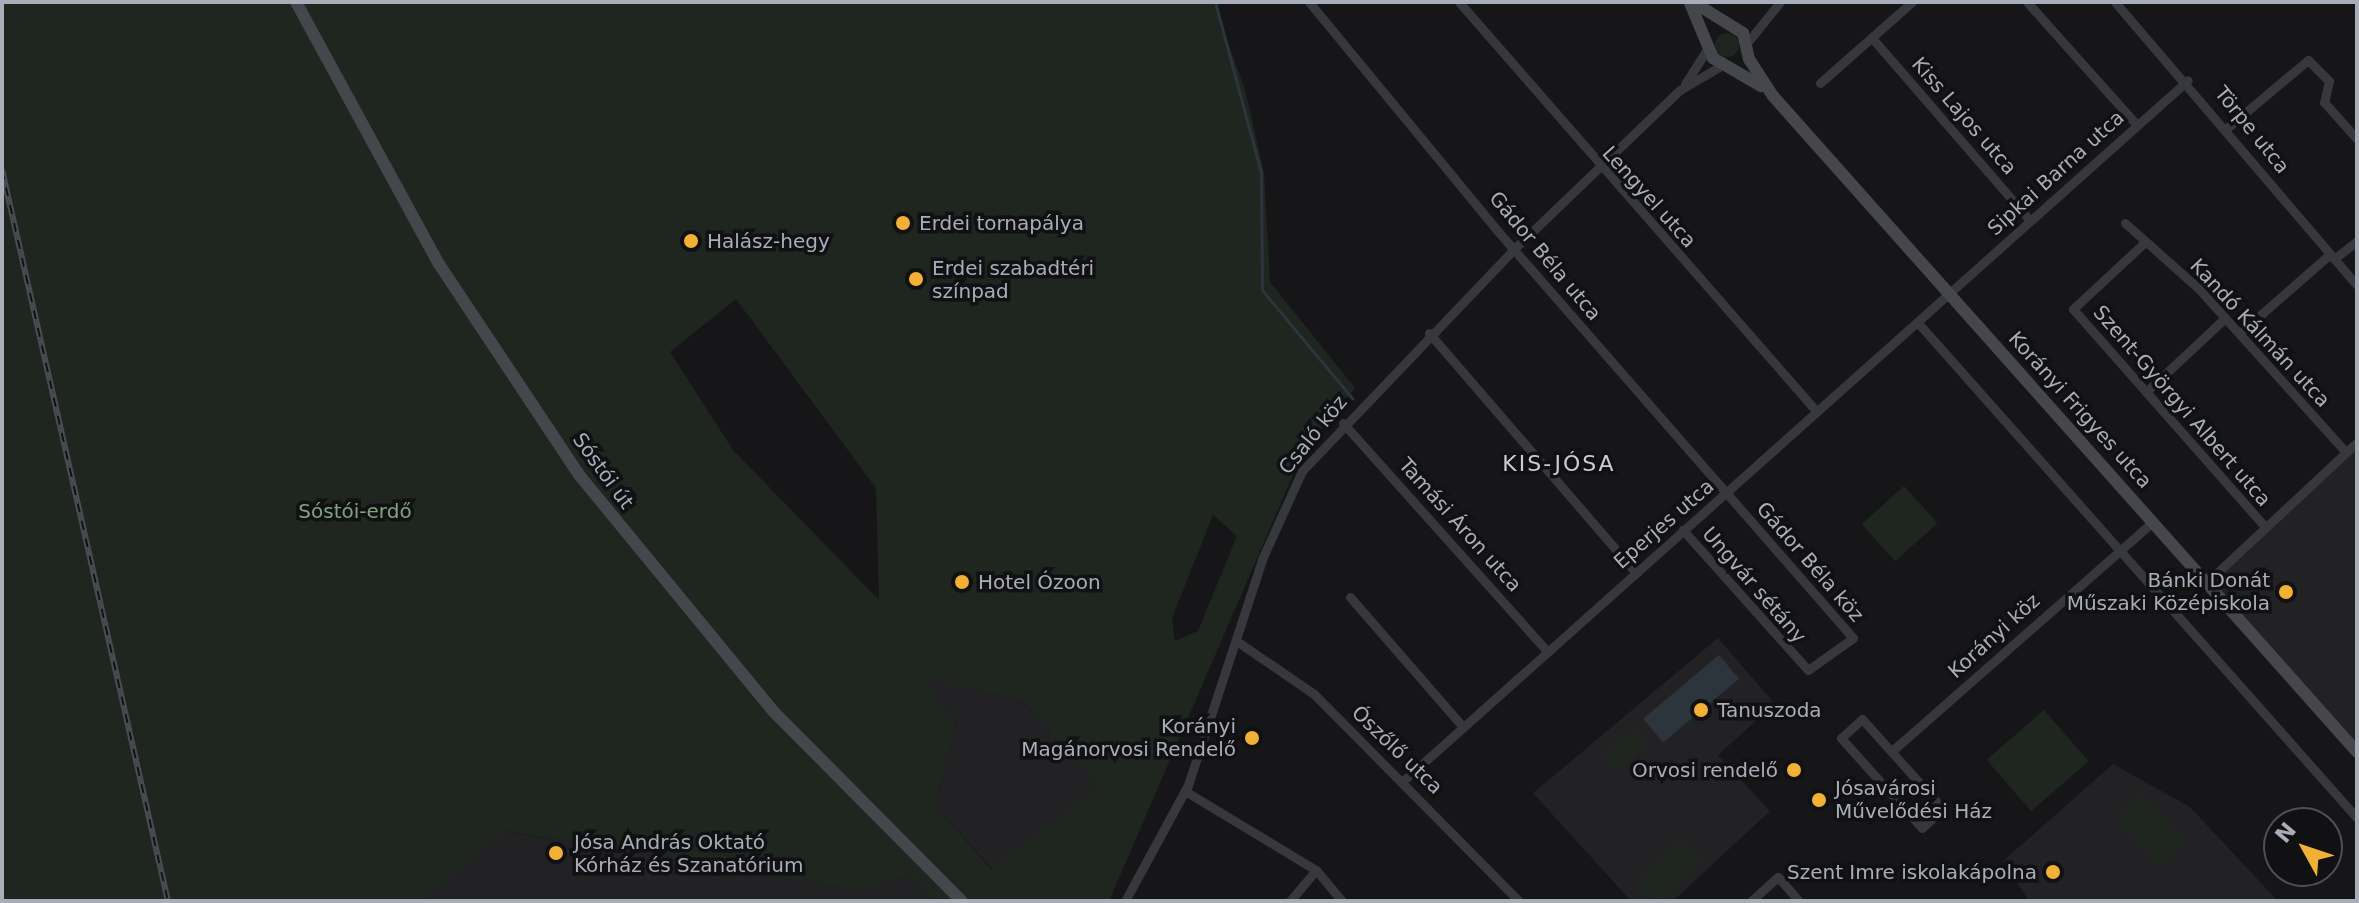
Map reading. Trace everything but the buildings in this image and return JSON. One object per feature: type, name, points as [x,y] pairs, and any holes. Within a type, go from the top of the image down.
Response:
[{"type":"street","name":"Sóstói út","points":[[296,2],[439,264],[580,476],[773,711],[962,901]]},
{"type":"street","name":"Gádor Béla utca","points":[[1309,2],[1513,250],[1728,492]]},
{"type":"street","name":"Lengyel utca","points":[[1459,2],[1599,169],[1817,412]]},
{"type":"street","name":"Korányi Frigyes utca","points":[[1691,2],[1731,27],[1747,46],[1773,96]]},
{"type":"street","name":"Korányi Frigyes utca","points":[[1691,2],[1708,45],[1726,64],[1773,96],[2357,752]]},
{"type":"street","points":[[1726,64],[1747,46],[1768,14],[1780,2]]},
{"type":"street","points":[[1820,83],[1912,2]]},
{"type":"street","points":[[2027,2],[2136,124]]},
{"type":"street","name":"Törpe utca","points":[[2115,2],[2188,80],[2357,285]]},
{"type":"street","points":[[1708,45],[1731,27],[1768,14]]},
{"type":"street","name":"Kiss Lajos utca","points":[[1872,38],[2029,219]]},
{"type":"street","name":"Csaló köz","points":[[1125,901],[1185,791],[1290,493],[1343,423],[1429,333],[1680,90],[1708,45]]},
{"type":"street","points":[[2227,128],[2308,60],[2329,81],[2324,102],[2357,139]]},
{"type":"street","name":"Csaló köz","points":[[1680,90],[1726,64]]},
{"type":"street","name":"Sipkai Barna utca","points":[[1951,296],[2029,219],[2188,80]]},
{"type":"street","name":"Kandó Kálmán utca","points":[[2125,223],[2241,332],[2346,452]]},
{"type":"street","points":[[2241,332],[2332,256],[2357,241]]},
{"type":"street","name":"Szent-Györgyi Albert utca","points":[[2144,243],[2073,309],[2264,526]]},
{"type":"street","name":"Eperjes utca","points":[[1403,781],[1951,296]]},
{"type":"street","points":[[2147,391],[2225,318]]},
{"type":"street","points":[[1919,324],[2357,818]]},
{"type":"street","points":[[1429,333],[1636,573]]},
{"type":"street","name":"Tamási Áron utca","points":[[1343,423],[1548,652]]},
{"type":"street","points":[[2206,583],[2357,442]]},
{"type":"street","name":"Gádor Béla köz","points":[[1728,492],[1853,638],[1819,669],[1798,663]]},
{"type":"street","name":"Korányi köz","points":[[1892,751],[2153,522]]},
{"type":"street","name":"Ungvár sétány","points":[[1683,530],[1798,663]]},
{"type":"street","points":[[1350,597],[1463,727]]},
{"type":"street","name":"Ószőlő utca","points":[[1238,642],[1314,694],[1519,901]]},
{"type":"street","points":[[1862,719],[1892,751],[1943,809],[1922,828],[1841,738],[1862,719]]},
{"type":"street","points":[[1185,791],[1316,870],[1342,901]]},
{"type":"street","points":[[1290,901],[1316,870]]},
{"type":"street","points":[[1751,901],[1778,877],[1799,901]]},
{"type":"shaded area","name":"Bánki Donát Műszaki Középiskola","points":[[2357,442],[2357,752],[2206,583]]},
{"type":"shaded area","points":[[1718,638],[1775,704],[1718,755],[1770,811],[1673,901],[1631,901],[1533,793]]},
{"type":"shaded area","points":[[1719,655],[1739,679],[1663,742],[1643,719]]},
{"type":"shaded area","points":[[916,676],[1022,701],[1099,786],[992,869],[935,805],[957,721]]},
{"type":"shaded area","points":[[2113,764],[2190,807],[2278,901],[2029,901],[2003,861]]},
{"type":"shaded area","name":"Jósa András Oktató Kórház és Szanatórium","points":[[504,831],[865,892],[908,874],[936,901],[424,901]]},
{"type":"green space","name":"Sóstói-erdő","points":[[2,2],[1213,2],[1245,89],[1264,173],[1270,282],[1355,388],[1305,447],[1109,901],[936,901],[908,874],[865,892],[505,831],[424,901],[2,901]],"holes":[[[736,299],[876,488],[879,600],[733,450],[670,352]],[[1213,515],[1237,536],[1198,631],[1175,641],[1172,618]],[[918,677],[1022,701],[1099,786],[991,869],[935,805],[957,721]]]},
{"type":"green space","points":[[1727,33],[1736,36],[1739,45],[1736,54],[1727,57],[1718,54],[1715,45],[1718,36]]},
{"type":"green space","points":[[1904,486],[1937,523],[1895,561],[1862,524]]},
{"type":"green space","points":[[2044,710],[2089,761],[2031,811],[1987,760]]},
{"type":"green space","points":[[1634,729],[1648,746],[1616,772],[1602,755]]},
{"type":"green space","points":[[2144,794],[2187,843],[2159,867],[2117,818]]},
{"type":"green space","points":[[1680,838],[1702,861],[1661,901],[1655,901],[1635,881]]},
{"type":"waterway","points":[[1215,2],[1261,173],[1262,290],[1352,398]]},
{"type":"railway","points":[[2,170],[168,901]]},
{"type":"place","name":"Erdei tornapálya","points":[[903,223]]},
{"type":"place","name":"Halász-hegy","points":[[691,241]]},
{"type":"place","name":"Erdei szabadtéri színpad","points":[[916,279]]},
{"type":"place","name":"Hotel Ózoon","points":[[962,582]]},
{"type":"place","name":"Bánki Donát Műszaki Középiskola","points":[[2286,592]]},
{"type":"place","name":"Tanuszoda","points":[[1701,710]]},
{"type":"place","name":"Korányi Magánorvosi Rendelő","points":[[1252,738]]},
{"type":"place","name":"Orvosi rendelő","points":[[1794,770]]},
{"type":"place","name":"Jósavárosi Művelődési Ház","points":[[1819,800]]},
{"type":"place","name":"Jósa András Oktató Kórház és Szanatórium","points":[[556,853]]},
{"type":"place","name":"Szent Imre iskolakápolna","points":[[2053,872]]},
{"type":"district","name":"KIS-JÓSA","points":[[1559,464]]}]
